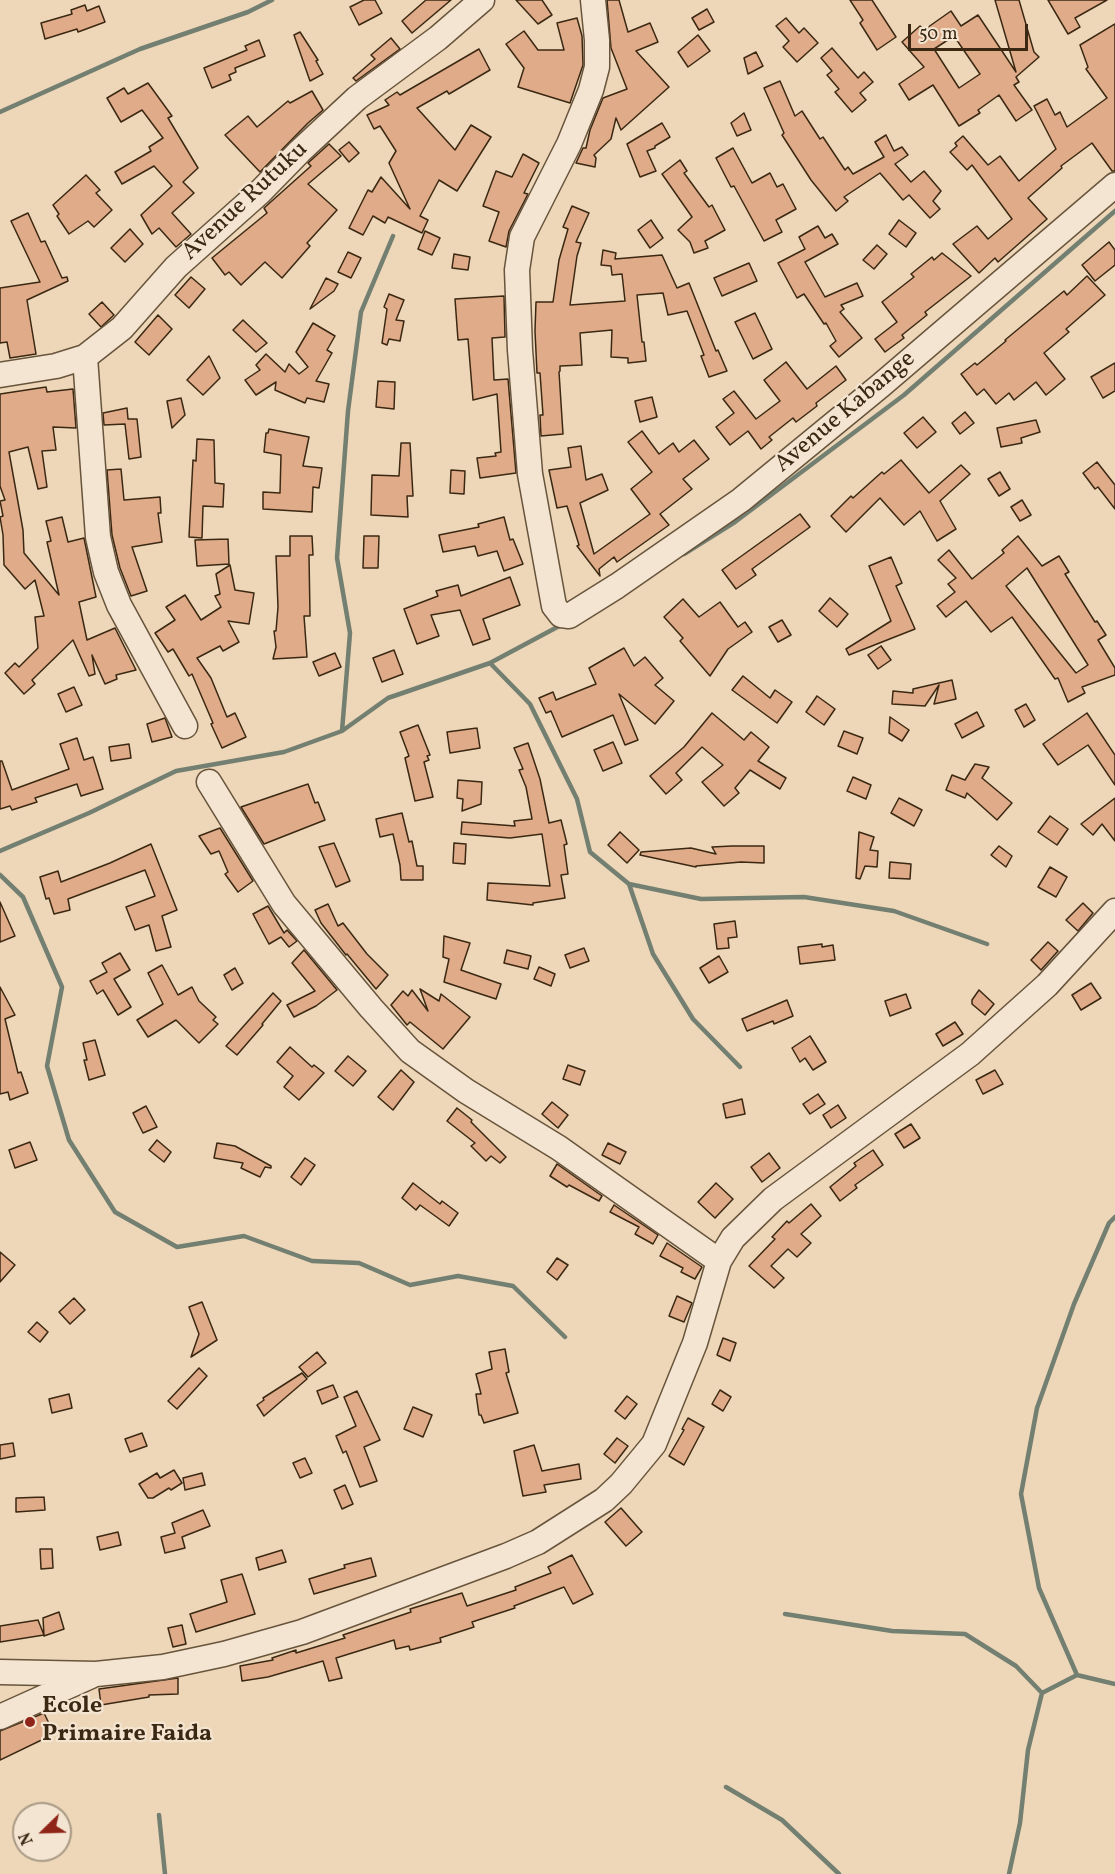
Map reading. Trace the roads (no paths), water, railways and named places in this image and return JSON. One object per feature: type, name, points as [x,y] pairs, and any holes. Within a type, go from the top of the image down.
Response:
[{"type":"street","name":"Avenue Rutuku","points":[[0,375],[56,366],[85,357],[122,328],[176,267],[259,194],[300,151],[357,98],[438,38],[482,0]]},
{"type":"street","name":"Avenue Kabange","points":[[593,0],[597,67],[591,90],[569,144],[522,237],[517,270],[520,350],[530,474],[554,606],[561,615],[569,616],[617,586],[741,500],[880,386],[1115,185]]},
{"type":"street","points":[[85,357],[98,537],[106,572],[119,606],[185,726]]},
{"type":"street","points":[[209,782],[284,904],[410,1051],[466,1091],[559,1148],[719,1261]]},
{"type":"street","points":[[0,1672],[96,1674],[163,1667],[224,1654],[302,1632],[506,1556],[538,1542],[604,1500],[621,1484],[654,1444],[695,1344],[719,1261],[733,1238],[773,1199],[970,1054],[1047,985],[1115,911]]},
{"type":"street","points":[[0,1717],[96,1674]]},
{"type":"waterway","points":[[0,112],[140,49],[248,12],[272,0]]},
{"type":"waterway","points":[[684,554],[735,522],[904,395],[1115,211]]},
{"type":"waterway","points":[[342,731],[350,633],[337,558],[348,411],[361,312],[393,236]]},
{"type":"waterway","points":[[0,851],[89,813],[176,771],[284,752],[342,731],[388,698],[490,663],[563,624]]},
{"type":"waterway","points":[[490,663],[530,704],[577,799],[590,852],[629,884],[701,899],[804,897],[894,911],[987,944]]},
{"type":"waterway","points":[[0,875],[23,897],[62,987],[47,1066],[69,1140],[115,1212],[177,1247],[244,1236],[312,1261],[359,1263],[410,1285],[458,1276],[513,1286],[565,1337]]},
{"type":"waterway","points":[[629,884],[653,954],[693,1019],[740,1067]]},
{"type":"waterway","points":[[1077,1675],[1039,1588],[1021,1494],[1037,1408],[1074,1304],[1109,1223],[1115,1217]]},
{"type":"waterway","points":[[785,1614],[892,1631],[965,1634],[1016,1666],[1042,1693]]},
{"type":"waterway","points":[[1009,1874],[1020,1823],[1028,1750],[1042,1693],[1077,1675],[1115,1684]]},
{"type":"waterway","points":[[726,1787],[782,1820],[839,1874]]},
{"type":"waterway","points":[[159,1815],[165,1874]]},
{"type":"place","name":"Ecole Primaire Faida","points":[[30,1722]]}]
